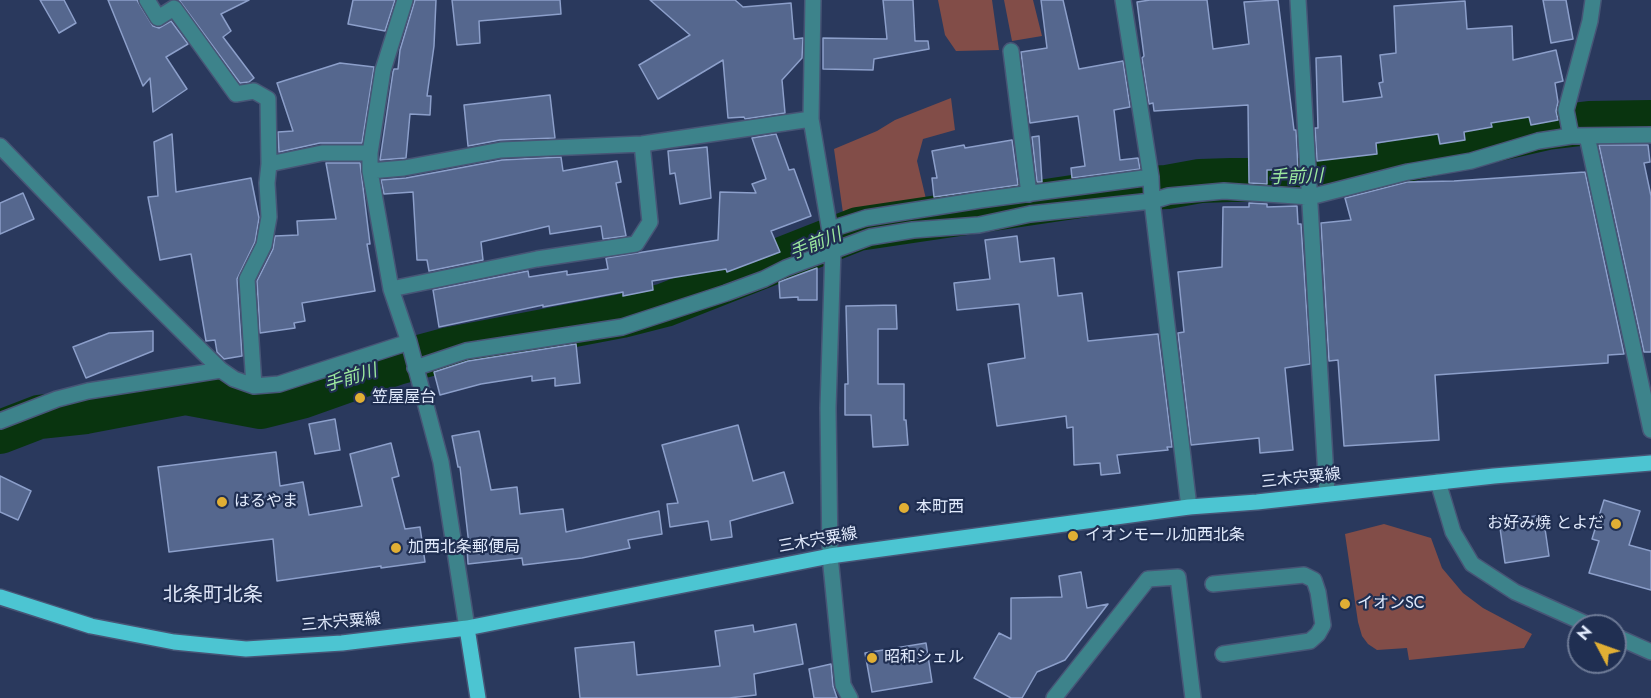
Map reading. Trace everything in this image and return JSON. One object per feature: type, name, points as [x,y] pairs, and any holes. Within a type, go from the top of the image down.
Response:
[{"type":"main road","name":"三木宍粟線","points":[[0,597],[91,626],[174,642],[246,649],[342,643],[467,628],[830,556],[1189,507],[1651,463]]},
{"type":"main road","points":[[467,628],[478,698]]},
{"type":"street","points":[[147,0],[158,18],[174,8],[236,94],[254,91],[268,99],[269,217],[264,245],[247,279],[254,386]]},
{"type":"street","points":[[405,0],[383,70],[370,153],[370,171],[391,289],[441,462],[467,628]]},
{"type":"street","points":[[813,0],[811,119],[833,249],[828,408],[830,556],[843,686],[850,698]]},
{"type":"street","points":[[1123,0],[1151,177],[1189,507]]},
{"type":"street","points":[[1298,0],[1327,494]]},
{"type":"street","points":[[1571,136],[1566,110],[1590,21],[1593,0]]},
{"type":"street","points":[[1011,51],[1029,194]]},
{"type":"street","points":[[370,171],[404,168],[501,150],[642,144],[811,119]]},
{"type":"street","points":[[415,368],[466,351],[622,327],[736,290],[833,249],[870,237],[913,230],[979,225],[1030,214],[1224,191],[1310,197],[1408,172],[1471,161],[1538,141],[1571,136],[1651,135]]},
{"type":"street","points":[[1587,136],[1651,430]]},
{"type":"street","points":[[391,289],[537,259],[636,244],[650,222],[642,144]]},
{"type":"street","points":[[0,146],[126,276],[221,370],[234,379],[254,386],[279,384],[408,342]]},
{"type":"street","points":[[269,164],[322,153],[370,153]]},
{"type":"street","points":[[831,229],[866,218],[1151,177]]},
{"type":"street","points":[[0,421],[57,399],[88,390],[221,370]]},
{"type":"street","points":[[1438,482],[1453,532],[1472,564],[1515,592],[1567,615]]},
{"type":"street","points":[[1213,584],[1304,575],[1314,580],[1323,625],[1310,641],[1223,654]]},
{"type":"street","points":[[1054,698],[1148,579],[1178,577],[1193,698]]},
{"type":"street","points":[[1627,641],[1651,652]]},
{"type":"shaded area","points":[[938,0],[992,0],[999,50],[956,51],[945,35]]},
{"type":"shaded area","points":[[1004,0],[1033,0],[1042,36],[1012,41]]},
{"type":"shaded area","points":[[951,98],[955,130],[923,139],[917,161],[926,199],[843,213],[834,149],[877,131],[895,120]]},
{"type":"shaded area","points":[[1384,524],[1431,538],[1442,568],[1463,593],[1483,608],[1532,634],[1524,648],[1409,660],[1407,648],[1377,650],[1368,644],[1362,636],[1358,622],[1345,534]]},
{"type":"building","points":[[40,0],[64,0],[76,23],[59,33]]},
{"type":"building","points":[[108,0],[137,0],[153,26],[159,28],[171,21],[188,44],[166,57],[187,89],[153,112],[150,78],[143,86]]},
{"type":"building","points":[[179,0],[249,0],[221,14],[231,31],[223,37],[254,78],[249,82],[240,83]]},
{"type":"building","points":[[353,0],[395,0],[385,31],[348,24]]},
{"type":"building","points":[[415,0],[436,0],[434,46],[427,96],[431,96],[430,115],[410,114],[406,158],[380,160],[393,72],[394,69],[398,69],[400,50]]},
{"type":"building","points":[[452,0],[560,0],[561,14],[479,21],[480,43],[457,45]]},
{"type":"building","points":[[650,0],[735,0],[743,7],[791,3],[794,39],[803,38],[802,58],[782,80],[785,113],[745,119],[744,117],[728,118],[723,60],[658,99],[639,65],[690,35]]},
{"type":"building","points":[[883,0],[913,0],[915,41],[928,41],[929,49],[874,59],[873,70],[823,69],[823,38],[887,39]]},
{"type":"building","points":[[1041,0],[1063,0],[1079,69],[1123,61],[1130,107],[1114,110],[1120,160],[1138,158],[1140,169],[1072,178],[1071,168],[1085,166],[1078,116],[1030,123],[1021,52],[1047,48]]},
{"type":"building","points":[[1207,0],[1213,49],[1249,44],[1244,2],[1278,0],[1294,130],[1296,130],[1298,170],[1267,170],[1267,184],[1249,183],[1248,105],[1154,111],[1153,103],[1149,104],[1137,2]]},
{"type":"building","points":[[1543,0],[1566,0],[1573,39],[1551,43]]},
{"type":"building","points":[[1465,1],[1467,29],[1512,26],[1513,60],[1556,50],[1563,81],[1555,83],[1558,120],[1531,125],[1529,117],[1491,123],[1492,127],[1464,132],[1465,140],[1440,144],[1438,134],[1376,143],[1377,154],[1317,161],[1316,58],[1341,56],[1343,102],[1382,97],[1379,83],[1383,82],[1380,55],[1396,53],[1394,6]]},
{"type":"building","points":[[340,63],[374,67],[362,143],[320,143],[279,152],[278,132],[293,131],[277,83]]},
{"type":"building","points":[[550,95],[555,138],[500,140],[468,146],[464,105]]},
{"type":"building","points":[[172,134],[176,192],[251,178],[259,218],[255,242],[237,279],[242,356],[224,359],[217,352],[215,340],[206,341],[191,254],[160,260],[148,197],[158,196],[154,142]]},
{"type":"building","points":[[776,134],[789,170],[794,169],[811,216],[771,231],[780,252],[727,272],[726,269],[652,281],[653,290],[623,296],[623,292],[543,307],[543,305],[439,327],[433,290],[528,271],[529,277],[567,271],[567,275],[608,269],[606,258],[718,240],[720,192],[756,193],[752,184],[766,179],[752,138]]},
{"type":"building","points":[[1039,136],[1042,182],[1037,182],[1032,137]]},
{"type":"building","points":[[1012,140],[1018,185],[934,197],[932,178],[937,178],[932,151]]},
{"type":"building","points":[[1599,145],[1648,145],[1650,162],[1644,163],[1651,196],[1651,352],[1644,352]]},
{"type":"building","points":[[707,147],[711,198],[680,204],[675,173],[670,174],[668,151]]},
{"type":"building","points":[[561,157],[563,171],[617,161],[621,182],[616,183],[626,236],[603,239],[601,226],[550,234],[549,226],[481,242],[483,260],[429,271],[427,260],[417,260],[413,192],[384,194],[381,180],[406,178],[502,160]]},
{"type":"building","points":[[326,163],[360,163],[370,244],[367,244],[375,291],[302,303],[305,321],[294,323],[295,328],[260,333],[257,281],[273,249],[275,236],[298,235],[297,221],[336,219]]},
{"type":"building","points":[[1585,172],[1624,354],[1608,355],[1608,363],[1435,375],[1439,440],[1344,446],[1338,360],[1329,361],[1321,223],[1351,220],[1345,198],[1407,182]]},
{"type":"building","points":[[23,193],[34,219],[0,234],[0,203]]},
{"type":"building","points":[[1249,203],[1267,204],[1267,207],[1297,206],[1298,224],[1301,224],[1310,364],[1285,368],[1293,450],[1260,453],[1259,438],[1191,445],[1178,333],[1184,332],[1178,272],[1222,267],[1223,207],[1249,207]]},
{"type":"building","points":[[1017,236],[1020,262],[1054,258],[1058,296],[1082,293],[1088,341],[1158,334],[1172,447],[1167,447],[1168,450],[1117,455],[1120,473],[1101,475],[1100,463],[1074,465],[1073,427],[1067,428],[1066,416],[997,426],[988,364],[1025,358],[1019,304],[957,310],[954,283],[990,279],[985,240]]},
{"type":"building","points":[[817,268],[817,300],[798,300],[798,297],[780,298],[779,282]]},
{"type":"building","points":[[896,305],[897,329],[878,329],[878,384],[904,384],[904,420],[906,420],[908,445],[873,447],[871,415],[845,415],[845,384],[848,384],[846,306]]},
{"type":"building","points":[[153,331],[153,351],[86,378],[73,347],[109,333]]},
{"type":"building","points":[[576,344],[580,383],[555,386],[555,378],[532,381],[532,376],[481,384],[440,395],[434,372],[468,361]]},
{"type":"building","points":[[335,419],[340,450],[315,454],[309,424]]},
{"type":"building","points":[[738,425],[753,481],[784,472],[793,503],[730,521],[732,537],[711,540],[708,521],[670,527],[667,504],[678,503],[662,445]]},
{"type":"building","points":[[479,431],[491,490],[517,487],[520,514],[563,509],[566,532],[659,511],[662,534],[628,540],[630,548],[582,558],[523,565],[522,558],[468,564],[467,546],[469,545],[460,467],[458,467],[452,436]]},
{"type":"building","points":[[391,443],[399,476],[392,478],[405,529],[420,527],[425,562],[277,581],[273,539],[169,552],[158,467],[276,452],[280,486],[303,482],[309,515],[362,506],[350,454]]},
{"type":"building","points":[[0,476],[31,491],[18,520],[0,512]]},
{"type":"building","points":[[1604,500],[1640,511],[1629,545],[1651,551],[1651,590],[1589,573],[1599,541],[1592,539]]},
{"type":"building","points":[[1543,515],[1549,556],[1505,563],[1499,521]]},
{"type":"building","points":[[1081,572],[1087,608],[1108,604],[1065,660],[1037,672],[1022,698],[1011,698],[974,678],[999,633],[1011,639],[1011,598],[1062,597],[1059,576]]},
{"type":"building","points":[[796,624],[803,664],[754,674],[756,695],[729,698],[580,698],[575,648],[634,642],[637,675],[720,666],[715,631],[753,625],[754,632]]},
{"type":"building","points":[[926,643],[932,682],[872,692],[865,653]]},
{"type":"building","points":[[831,664],[833,686],[837,698],[814,698],[809,669]]},
{"type":"waterway","name":"手前川","points":[[0,432],[39,417],[86,412],[186,393],[261,407],[301,397],[397,363],[449,349],[622,316],[665,305],[858,229],[1127,189],[1167,187],[1200,181],[1319,180],[1547,128],[1589,123],[1651,122]]},
{"type":"place","name":"笠屋屋台","points":[[360,398]]},
{"type":"place","name":"はるやま","points":[[222,502]]},
{"type":"place","name":"本町西","points":[[904,508]]},
{"type":"place","name":"お好み焼 とよだ","points":[[1616,524]]},
{"type":"place","name":"イオンモール加西北条","points":[[1073,536]]},
{"type":"place","name":"加西北条郵便局","points":[[396,548]]},
{"type":"place","name":"イオンSC","points":[[1345,604]]},
{"type":"place","name":"昭和シェル","points":[[872,658]]},
{"type":"district","name":"北条町北条","points":[[213,596]]}]
